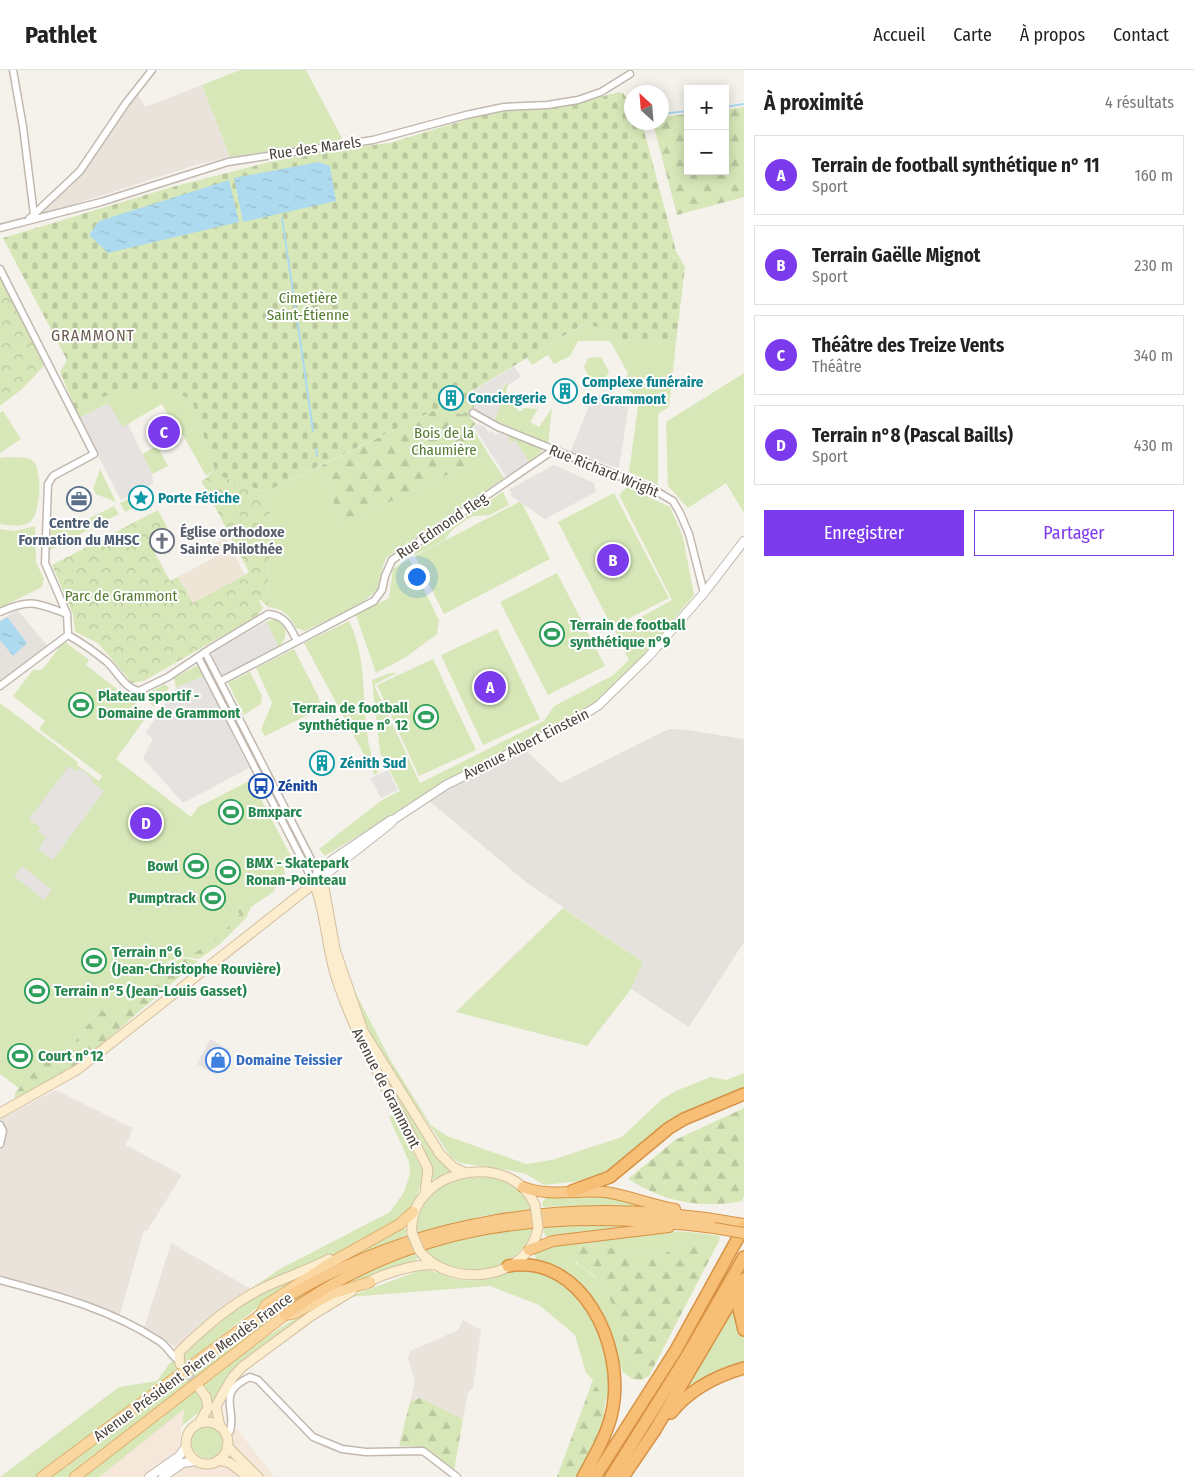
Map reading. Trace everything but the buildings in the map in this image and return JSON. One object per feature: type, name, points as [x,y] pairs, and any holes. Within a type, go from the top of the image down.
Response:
[{"type":"highway","points":[[572,1191],[615,1174],[669,1128],[684,1119],[744,1094]]},
{"type":"highway","points":[[523,1187],[537,1192],[611,1193],[646,1204],[697,1212],[701,1217],[744,1232]]},
{"type":"highway","name":"Avenue Président Pierre Mendès France","points":[[260,1314],[309,1285],[355,1262],[424,1236],[465,1225],[532,1214],[578,1211],[701,1217]]},
{"type":"highway","name":"Avenue Président Pierre Mendès France","points":[[285,1315],[336,1280],[359,1269],[428,1242],[469,1232],[545,1220],[650,1220],[676,1223],[716,1223]]},
{"type":"highway","points":[[529,1250],[553,1241],[667,1228],[676,1223]]},
{"type":"highway","points":[[595,1477],[676,1350],[744,1225],[716,1223]]},
{"type":"highway","points":[[611,1477],[687,1356],[744,1257]]},
{"type":"highway","points":[[508,1266],[533,1265],[560,1277],[576,1289],[590,1306],[606,1334],[615,1377],[613,1407],[604,1435],[583,1477]]},
{"type":"highway","points":[[623,1477],[655,1430],[744,1279]]},
{"type":"highway","points":[[744,1291],[739,1309],[744,1330]]},
{"type":"highway","points":[[655,1430],[693,1391],[727,1372],[744,1368]]},
{"type":"main road","name":"Avenue Albert Einstein","points":[[0,1113],[77,1070],[302,893],[318,878]]},
{"type":"main road","name":"Avenue de Grammont","points":[[318,878],[319,899],[328,951],[358,1034],[428,1169],[425,1193]]},
{"type":"main road","name":"Avenue de Grammont","points":[[318,878],[324,886],[341,984],[364,1031],[440,1154],[454,1168],[466,1173]]},
{"type":"main road","points":[[302,893],[313,895],[319,899]]},
{"type":"main road","points":[[260,1314],[266,1305],[363,1244],[400,1224],[414,1212],[425,1193],[447,1178],[466,1173],[502,1175],[523,1187],[535,1205],[538,1227],[529,1250],[508,1266],[492,1272],[467,1275],[448,1271],[435,1265],[419,1250],[412,1233],[414,1212]]},
{"type":"main road","points":[[179,1358],[205,1326],[235,1304],[266,1287],[363,1244]]},
{"type":"main road","points":[[285,1315],[295,1313],[354,1285],[370,1282],[417,1266],[435,1265]]},
{"type":"main road","points":[[258,1477],[227,1446],[216,1406],[232,1378],[242,1367],[330,1303],[370,1282]]},
{"type":"main road","name":"Avenue Président Pierre Mendès France","points":[[42,1477],[260,1314]]},
{"type":"main road","name":"Avenue Président Pierre Mendès France","points":[[75,1477],[285,1315]]},
{"type":"main road","points":[[200,1389],[206,1397],[208,1408],[199,1423],[188,1433],[186,1447],[196,1461],[208,1463],[218,1460],[230,1463],[248,1477]]},
{"type":"main road","points":[[199,1423],[212,1423],[223,1430]]},
{"type":"main road","points":[[218,1460],[227,1446]]},
{"type":"street","points":[[13,70],[23,127],[34,215]]},
{"type":"street","points":[[27,221],[80,171],[126,103],[152,70]]},
{"type":"street","name":"Rue des Marels","points":[[0,228],[101,202],[228,162],[372,140],[504,107],[547,105],[578,100],[601,92],[630,74]]},
{"type":"street","points":[[0,269],[94,454],[50,478],[48,484],[46,564],[67,614],[68,635]]},
{"type":"street","name":"Rue Richard Wright","points":[[473,413],[482,420],[552,451],[656,491],[673,501],[689,534],[704,593]]},
{"type":"street","name":"Rue Edmond Fleg","points":[[221,681],[374,601],[382,590],[385,576],[392,560],[552,451]]},
{"type":"street","name":"Avenue Albert Einstein","points":[[318,878],[393,820],[459,778],[576,720],[599,705],[649,656],[704,593],[744,541]]},
{"type":"street","points":[[0,612],[24,602],[40,604],[67,614]]},
{"type":"street","points":[[68,635],[83,643],[109,664],[132,689],[139,691],[168,677],[268,614],[275,614],[286,620],[297,641]]},
{"type":"street","points":[[0,686],[68,635]]},
{"type":"street","points":[[205,652],[318,878]]},
{"type":"street","points":[[198,657],[318,878]]},
{"type":"street","points":[[0,1125],[3,1131],[0,1144]]},
{"type":"street","points":[[0,1280],[78,1301],[144,1332],[179,1358]]},
{"type":"street","points":[[223,1430],[230,1431],[232,1426],[228,1409],[230,1394],[242,1380],[250,1376],[258,1380],[313,1437],[342,1449],[366,1452],[424,1451],[457,1477]]},
{"type":"street","points":[[149,1477],[179,1456],[186,1447]]},
{"type":"street","points":[[163,1477],[183,1463],[196,1461]]},
{"type":"shaded area","points":[[202,85],[230,157],[196,165],[38,216],[85,169],[137,93],[145,107]]},
{"type":"shaded area","points":[[514,366],[521,377],[508,385],[506,382],[504,384],[501,393],[504,396],[494,421],[481,416],[474,408],[475,404],[470,393]]},
{"type":"shaded area","points":[[610,393],[629,403],[619,468],[570,453],[593,396]]},
{"type":"shaded area","points":[[107,404],[111,407],[123,427],[128,424],[152,474],[153,484],[121,500],[79,418]]},
{"type":"shaded area","points":[[477,424],[485,427],[489,433],[492,431],[495,435],[499,433],[508,437],[511,443],[515,440],[529,462],[506,477],[474,427]]},
{"type":"shaded area","points":[[554,465],[594,483],[596,492],[545,519],[511,496],[510,489]]},
{"type":"shaded area","points":[[225,538],[245,575],[193,603],[178,577],[215,557],[210,546]]},
{"type":"shaded area","points":[[18,610],[47,646],[0,683],[0,620]]},
{"type":"shaded area","points":[[266,622],[279,647],[223,677],[213,658],[213,651]]},
{"type":"shaded area","points":[[204,676],[249,768],[183,803],[143,758],[153,739],[146,732],[176,688]]},
{"type":"shaded area","points":[[669,729],[744,739],[744,942],[689,1027],[631,989],[643,962],[526,882],[428,800],[524,749],[561,783]]},
{"type":"shaded area","points":[[69,766],[76,771],[79,768],[93,779],[91,782],[104,791],[53,860],[38,849],[46,837],[38,831],[41,828],[29,819]]},
{"type":"shaded area","points":[[388,770],[398,790],[381,798],[370,778]]},
{"type":"shaded area","points":[[22,866],[52,890],[44,900],[14,876]]},
{"type":"shaded area","points":[[210,1039],[229,1050],[216,1075],[197,1064]]},
{"type":"shaded area","points":[[56,1090],[133,1128],[126,1145],[182,1175],[147,1231],[144,1230],[119,1317],[88,1301],[71,1295],[0,1277],[0,1119]]},
{"type":"shaded area","points":[[171,1243],[251,1289],[201,1324],[177,1348],[144,1328]]},
{"type":"shaded area","points":[[463,1320],[481,1330],[473,1388],[468,1392],[463,1419],[420,1398],[410,1402],[415,1381],[408,1359],[410,1351],[458,1330]]},
{"type":"shaded area","points":[[184,1409],[179,1445],[190,1443],[195,1454],[221,1451],[223,1440],[237,1429],[274,1477],[99,1477]]},
{"type":"green space","points":[[240,70],[306,70],[343,140],[230,157],[202,85]]},
{"type":"green space","name":"Cimetière Saint-Étienne","points":[[619,92],[623,93],[624,130],[644,130],[676,251],[685,267],[676,342],[635,338],[626,343],[587,322],[470,392],[475,404],[470,418],[446,408],[437,409],[265,492],[217,475],[192,401],[174,390],[114,392],[76,410],[60,372],[67,360],[3,238],[172,187],[273,161],[332,150],[390,143],[475,117],[519,109],[563,107]]},
{"type":"green space","points":[[744,107],[744,197],[677,215],[655,130],[669,130],[669,116],[684,114],[684,175],[729,175],[729,109]]},
{"type":"green space","points":[[0,273],[46,364],[22,389],[0,406]]},
{"type":"green space","points":[[588,322],[626,343],[635,338],[676,342],[669,407],[658,414],[658,485],[629,472],[639,399],[622,385],[628,373],[610,341],[578,341],[570,356],[554,364],[548,355],[532,365],[527,358]]},
{"type":"green space","points":[[601,357],[609,371],[603,384],[593,385],[584,367],[588,358]]},
{"type":"green space","points":[[744,373],[744,513],[726,483],[688,508],[668,486],[666,422]]},
{"type":"green space","points":[[506,382],[508,385],[506,391],[508,404],[516,405],[517,411],[523,411],[523,408],[538,409],[530,422],[539,427],[552,408],[548,445],[494,421],[504,396],[501,393]]},
{"type":"green space","points":[[174,389],[192,401],[215,469],[206,476],[183,435],[173,439],[170,433],[176,431],[162,404],[123,427],[107,404],[79,418],[76,410],[114,391]]},
{"type":"green space","name":"Bois de la Chaumière","points":[[446,408],[470,418],[476,424],[472,427],[489,455],[342,524],[320,466],[437,409]]},
{"type":"green space","points":[[3,411],[21,439],[0,453],[0,413]]},
{"type":"green space","points":[[509,434],[540,447],[542,451],[529,462],[515,441],[511,443],[508,437]]},
{"type":"green space","points":[[157,446],[168,466],[152,474],[142,454]]},
{"type":"green space","points":[[489,455],[504,478],[387,557],[378,587],[374,593],[356,606],[305,631],[296,628],[285,613],[268,607],[270,509],[265,492],[320,466],[342,523]]},
{"type":"green space","points":[[0,458],[29,459],[36,465],[39,481],[38,501],[34,517],[27,524],[15,526],[0,524]]},
{"type":"green space","points":[[100,469],[116,502],[96,494],[93,489]]},
{"type":"green space","name":"Parc de Grammont","points":[[215,469],[217,475],[265,492],[270,509],[268,607],[261,600],[259,601],[263,608],[257,616],[144,681],[132,683],[98,643],[75,632],[73,614],[52,565],[158,510],[168,529],[148,540],[170,581],[178,577],[193,603],[245,575],[249,572],[202,482]]},
{"type":"green space","points":[[627,487],[670,507],[683,537],[694,595],[613,688],[581,714],[445,782],[325,856],[319,849],[382,800],[400,791],[380,752],[372,680],[390,673],[397,673],[375,684],[375,687],[420,783],[544,721],[554,706],[612,676],[629,660],[615,631],[672,600],[619,495]]},
{"type":"green space","points":[[145,491],[150,494],[151,499],[125,512],[120,503]]},
{"type":"green space","points":[[503,492],[509,505],[490,515],[474,516],[452,530],[445,540],[415,555],[412,551]]},
{"type":"green space","points":[[614,493],[669,598],[612,627],[558,522]]},
{"type":"green space","points":[[521,501],[550,559],[444,614],[415,556]]},
{"type":"green space","points":[[114,506],[119,514],[50,550],[52,522],[76,525]]},
{"type":"green space","points":[[35,526],[36,562],[44,579],[42,587],[0,608],[0,529],[15,531]]},
{"type":"green space","points":[[409,559],[439,620],[437,634],[406,657],[376,673],[356,615],[389,598],[393,569]]},
{"type":"green space","name":"Terrain de football synthétique n°9","points":[[557,573],[605,666],[548,695],[500,602]]},
{"type":"green space","points":[[274,619],[286,631],[286,635],[279,647],[266,622]]},
{"type":"green space","points":[[349,621],[361,659],[365,718],[371,755],[378,772],[375,775],[304,643]]},
{"type":"green space","points":[[497,629],[540,719],[483,745],[441,655]]},
{"type":"green space","points":[[64,641],[89,660],[86,665],[149,714],[116,759],[191,817],[198,807],[251,780],[293,860],[283,864],[285,873],[273,892],[251,907],[246,918],[219,945],[199,959],[185,957],[168,961],[118,1022],[100,1009],[64,1056],[44,1061],[20,1089],[0,1074],[0,703],[78,762],[77,765],[99,781],[102,776],[39,729],[45,721],[13,696],[33,670],[42,670]]},
{"type":"green space","points":[[294,649],[319,698],[320,709],[265,736],[261,730],[272,703],[256,668]]},
{"type":"green space","name":"Terrain de football synthétique n° 12","points":[[433,659],[476,750],[419,776],[377,685]]},
{"type":"green space","points":[[198,665],[204,676],[176,688],[174,678]]},
{"type":"green space","points":[[250,672],[262,696],[261,704],[244,715],[228,683]]},
{"type":"green space","points":[[165,684],[169,688],[154,707],[143,696]]},
{"type":"green space","points":[[238,896],[248,909],[224,939],[199,957],[190,956],[216,940],[240,914],[229,900]]},
{"type":"green space","points":[[563,908],[643,962],[631,989],[587,1046],[456,1012]]},
{"type":"green space","points":[[185,958],[198,961],[68,1073],[15,1102],[15,1093],[44,1061],[64,1056],[100,1009],[118,1022],[164,964]]},
{"type":"green space","points":[[353,988],[391,1061],[431,1125],[447,1136],[526,1164],[552,1160],[622,1137],[662,1099],[678,1090],[711,1077],[726,1080],[744,1073],[744,1087],[694,1108],[669,1121],[619,1164],[593,1178],[544,1185],[526,1174],[460,1163],[451,1157],[392,1070],[361,1017],[351,989]]},
{"type":"green space","points":[[356,1019],[455,1172],[431,1180],[430,1165],[388,1087]]},
{"type":"green space","points":[[744,1108],[744,1196],[742,1201],[711,1204],[683,1202],[656,1193],[628,1179],[675,1140]]},
{"type":"green space","points":[[394,1114],[424,1174],[416,1196],[407,1211],[394,1222],[355,1244],[282,1278],[251,1289],[278,1270],[390,1212],[404,1192],[410,1174],[409,1162],[389,1117]]},
{"type":"green space","points":[[473,1177],[486,1177],[509,1183],[524,1196],[533,1209],[482,1216],[417,1233],[417,1219],[421,1207],[428,1197],[448,1184]]},
{"type":"green space","points":[[583,1193],[618,1197],[652,1208],[543,1207],[542,1203],[546,1197]]},
{"type":"green space","points":[[640,1225],[548,1239],[543,1232],[545,1226]]},
{"type":"green space","points":[[402,1227],[406,1229],[407,1235],[337,1265]]},
{"type":"green space","points":[[534,1228],[526,1244],[514,1256],[501,1265],[485,1270],[469,1271],[453,1268],[438,1260],[424,1249],[476,1236]]},
{"type":"green space","points":[[666,1231],[720,1236],[719,1241],[678,1245],[660,1257],[641,1255],[585,1242],[575,1262],[600,1281],[617,1311],[632,1379],[623,1372],[601,1316],[536,1260],[534,1253],[550,1246]]},
{"type":"green space","points":[[719,1241],[649,1376],[641,1380],[632,1379],[621,1330],[608,1295],[598,1279],[578,1263],[572,1254],[585,1242],[641,1255],[660,1257],[678,1245]]},
{"type":"green space","points":[[413,1252],[418,1257],[414,1262],[328,1292],[360,1274]]},
{"type":"green space","points":[[524,1267],[547,1274],[562,1284],[573,1293],[590,1314],[603,1340],[610,1367],[608,1398],[605,1401],[593,1380],[586,1373],[575,1335],[539,1305],[490,1286],[348,1297],[421,1270],[432,1271],[458,1279],[478,1280]]},
{"type":"green space","points":[[310,1272],[254,1310],[180,1369],[36,1477],[0,1477],[119,1387],[157,1381],[170,1363],[174,1361],[178,1365],[182,1354],[191,1343],[229,1311],[267,1289]]},
{"type":"green space","points":[[336,1277],[70,1477],[46,1477],[270,1312]]},
{"type":"green space","points":[[737,1303],[737,1323],[744,1336],[744,1364],[691,1387],[689,1385]]},
{"type":"green space","points":[[314,1306],[316,1309],[267,1342],[236,1369],[224,1384],[216,1401],[213,1419],[208,1417],[210,1412],[201,1396],[203,1409],[182,1426],[184,1409],[99,1477],[80,1477],[233,1359]]},
{"type":"green space","points":[[593,1380],[605,1401],[603,1431],[579,1477],[557,1477]]},
{"type":"green space","points":[[420,1398],[463,1419],[454,1471],[423,1447],[399,1446],[410,1402]]},
{"type":"green space","points":[[207,1426],[219,1430],[223,1442],[219,1454],[207,1458],[195,1454],[191,1442],[195,1430]]},
{"type":"water","points":[[319,162],[330,166],[336,201],[243,222],[234,178]]},
{"type":"water","points":[[229,180],[239,222],[108,253],[89,235],[99,221]]},
{"type":"water","points":[[8,618],[27,643],[13,656],[0,640],[0,622]]},
{"type":"waterway","points":[[729,106],[744,104]]},
{"type":"waterway","points":[[669,113],[684,111]]},
{"type":"waterway","points":[[282,218],[294,299]]},
{"type":"waterway","points":[[295,304],[313,431]]},
{"type":"waterway","points":[[316,449],[317,456]]},
{"type":"tunnel","points":[[182,1366],[200,1389]]},
{"type":"place","name":"Complexe funéraire de Grammont","points":[[565,391]]},
{"type":"place","name":"Conciergerie","points":[[451,398]]},
{"type":"place","name":"Théâtre des Treize Vents","points":[[164,432]]},
{"type":"place","name":"Porte Fétiche","points":[[141,498]]},
{"type":"place","name":"Centre de Formation du MHSC","points":[[79,499]]},
{"type":"place","name":"Église orthodoxe Sainte Philothée","points":[[162,541]]},
{"type":"place","name":"Terrain Gaëlle Mignot","points":[[613,560]]},
{"type":"place","name":"Terrain de football synthétique n°9","points":[[552,634]]},
{"type":"place","name":"Terrain de football synthétique n° 11","points":[[490,687]]},
{"type":"place","name":"Plateau sportif - Domaine de Grammont","points":[[81,705]]},
{"type":"place","name":"Terrain de football synthétique n° 12","points":[[426,717]]},
{"type":"place","name":"Zénith Sud","points":[[322,763]]},
{"type":"place","name":"Zénith","points":[[261,786]]},
{"type":"place","name":"Bmxparc","points":[[231,812]]},
{"type":"place","name":"Terrain n°8 (Pascal Baills)","points":[[146,823]]},
{"type":"place","name":"Bowl","points":[[196,866]]},
{"type":"place","name":"BMX - Skatepark Ronan-Pointeau","points":[[228,872]]},
{"type":"place","name":"Pumptrack","points":[[213,898]]},
{"type":"place","name":"Terrain n°6 (Jean-Christophe Rouvière)","points":[[94,961]]},
{"type":"place","name":"Terrain n°5 (Jean-Louis Gasset)","points":[[37,991]]},
{"type":"place","name":"Court n°12","points":[[20,1056]]},
{"type":"place","name":"Domaine Teissier","points":[[218,1060]]},
{"type":"district","name":"GRAMMONT","points":[[93,335]]}]
